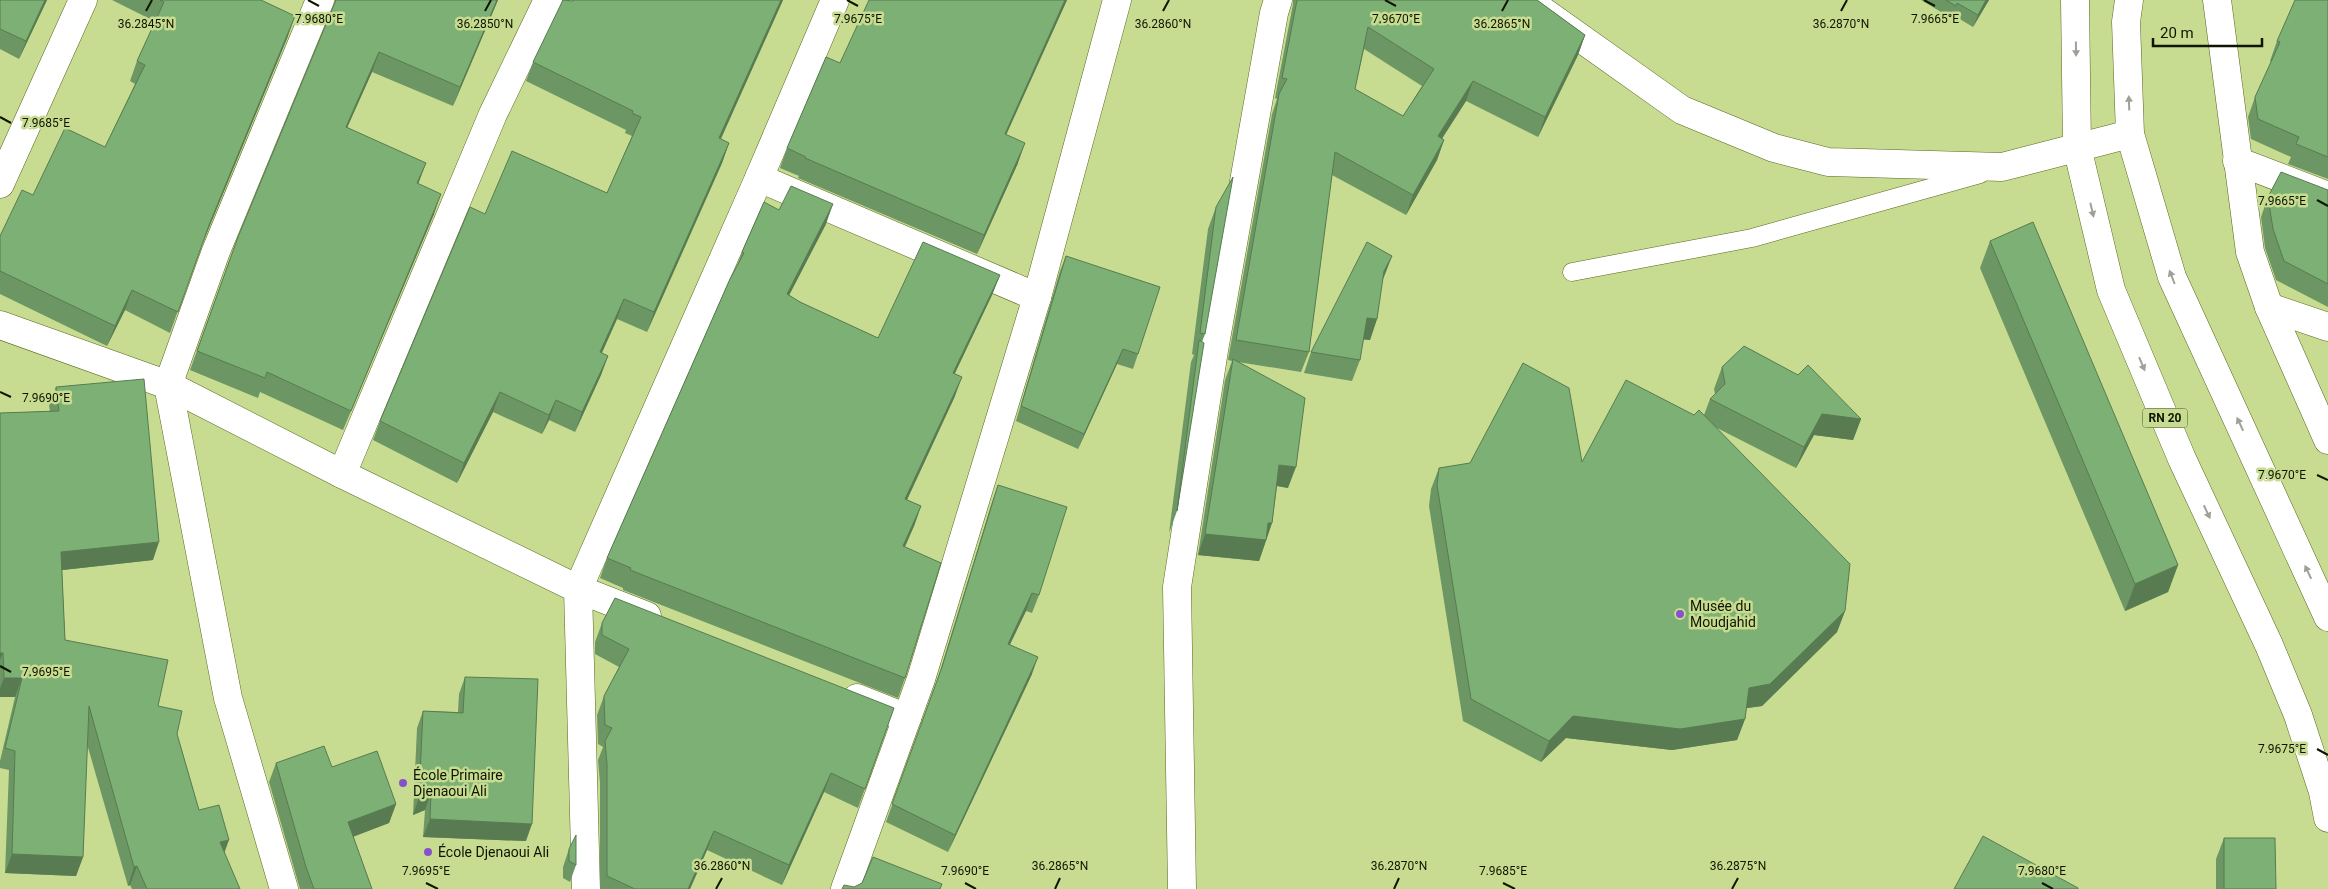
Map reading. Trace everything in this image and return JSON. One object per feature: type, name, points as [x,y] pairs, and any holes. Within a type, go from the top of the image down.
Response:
[{"type":"street","points":[[0,184],[83,0]]},
{"type":"street","points":[[284,889],[228,698],[168,385],[216,251],[320,0]]},
{"type":"street","points":[[342,474],[494,114],[548,0]]},
{"type":"street","points":[[586,889],[578,589],[759,178],[835,0]]},
{"type":"street","points":[[845,889],[921,679],[1037,296],[1117,0]]},
{"type":"street","points":[[1182,889],[1177,587],[1214,350],[1274,13],[1278,0]]},
{"type":"street","points":[[1527,0],[1682,110],[1774,148],[1828,162],[2002,167],[2130,134]]},
{"type":"street","name":"RN 20","points":[[2076,0],[2077,147],[2111,290],[2182,460],[2269,645],[2298,715],[2323,792],[2328,818]]},
{"type":"street","points":[[2129,0],[2126,22],[2130,134],[2172,277],[2328,617]]},
{"type":"street","points":[[2217,0],[2250,252],[2270,307],[2328,440]]},
{"type":"street","points":[[2237,161],[2328,196]]},
{"type":"street","points":[[759,178],[1037,296]]},
{"type":"street","points":[[2270,307],[2328,327]]},
{"type":"street","points":[[0,325],[168,385],[342,474],[578,589],[670,625]]},
{"type":"street","points":[[834,689],[907,718]]},
{"type":"lane","points":[[1572,272],[1752,238],[2002,167]]},
{"type":"building","points":[[0,0],[45,0],[26,41],[0,29]]},
{"type":"building","points":[[160,0],[261,0],[295,16],[209,225],[178,312],[132,290],[115,326],[0,271],[0,236],[22,190],[33,195],[65,128],[105,147],[145,65],[137,61],[164,2]]},
{"type":"building","points":[[336,0],[497,0],[460,87],[379,52],[346,127],[426,163],[417,183],[441,194],[351,411],[267,372],[265,378],[197,351],[238,237]]},
{"type":"building","points":[[563,0],[781,0],[719,138],[729,143],[654,312],[624,299],[600,352],[608,356],[582,412],[556,400],[549,415],[500,392],[464,463],[380,421],[470,207],[485,214],[512,151],[607,193],[641,117],[632,113],[633,111],[533,62]]},
{"type":"building","points":[[869,0],[1065,0],[1005,134],[1025,143],[984,235],[805,158],[787,148],[826,57],[840,63]]},
{"type":"building","points":[[1297,0],[1537,0],[1585,35],[1545,117],[1473,81],[1438,136],[1444,140],[1413,195],[1335,152],[1309,352],[1236,340],[1279,94],[1287,79],[1282,78]],"holes":[[[1368,27],[1434,69],[1403,116],[1355,89]]]},
{"type":"building","points":[[1946,0],[1986,0],[1978,15],[1957,3],[1956,6]]},
{"type":"building","points":[[2295,0],[2328,0],[2328,157],[2296,144],[2299,137],[2258,119],[2255,97],[2280,42],[2277,41]]},
{"type":"building","points":[[2281,172],[2328,190],[2328,284],[2284,261],[2273,229],[2268,197]]},
{"type":"building","points":[[1233,177],[1205,334],[1200,333],[1216,207]]},
{"type":"building","points":[[791,186],[833,204],[787,294],[800,302],[878,338],[923,242],[1000,275],[953,373],[962,377],[905,499],[921,506],[903,546],[941,563],[905,678],[630,570],[631,568],[607,558],[730,279],[744,253],[742,252],[764,202],[779,210]]},
{"type":"building","points":[[2033,222],[2178,565],[2135,584],[1990,241]]},
{"type":"building","points":[[1367,242],[1392,256],[1384,271],[1377,319],[1367,318],[1360,360],[1311,352]]},
{"type":"building","points":[[1066,256],[1160,287],[1138,354],[1123,349],[1084,434],[1021,406]]},
{"type":"building","points":[[1199,340],[1204,343],[1177,511]]},
{"type":"building","points":[[1744,346],[1798,375],[1808,365],[1861,419],[1822,414],[1804,447],[1710,399],[1725,384],[1722,367]]},
{"type":"building","points":[[1233,359],[1305,398],[1296,467],[1279,465],[1272,523],[1268,523],[1266,540],[1205,534]]},
{"type":"building","points":[[1523,363],[1569,388],[1582,462],[1626,380],[1694,415],[1699,410],[1850,564],[1845,611],[1770,684],[1749,688],[1745,719],[1680,729],[1573,716],[1549,741],[1471,699],[1437,485],[1439,468],[1470,463]]},
{"type":"building","points":[[144,379],[159,542],[61,552],[65,640],[168,660],[158,706],[182,711],[177,734],[199,810],[219,805],[229,840],[220,842],[240,889],[147,889],[137,866],[134,867],[89,706],[83,857],[12,854],[15,751],[5,748],[22,678],[4,678],[3,653],[0,653],[0,413],[59,411],[56,387]]},
{"type":"building","points":[[998,485],[1067,507],[1039,595],[1032,593],[1008,644],[1038,657],[955,835],[892,804],[942,667]]},
{"type":"building","points":[[615,598],[894,708],[865,789],[831,773],[789,865],[714,831],[688,889],[635,889],[607,876],[607,764],[605,741],[612,728],[605,725],[604,696],[629,649],[602,635],[602,623]]},
{"type":"building","points":[[465,677],[538,679],[532,824],[430,819],[431,793],[419,797],[423,711],[463,713]]},
{"type":"building","points":[[324,746],[332,767],[377,751],[396,804],[348,822],[372,889],[314,889],[306,867],[276,763]]},
{"type":"building","points":[[576,835],[576,865],[569,861],[569,849]]},
{"type":"building","points":[[1983,836],[2078,888],[2078,889],[1954,889]]},
{"type":"building","points":[[2224,838],[2275,838],[2276,889],[2224,889]]},
{"type":"building","points":[[873,857],[942,884],[940,889],[842,889],[844,885],[854,887],[862,883]]},
{"type":"place","name":"Musée du Moudjahid","points":[[1680,614]]},
{"type":"place","name":"École Primaire Djenaoui Ali","points":[[403,783]]},
{"type":"place","name":"École Djenaoui Ali","points":[[428,852]]}]
